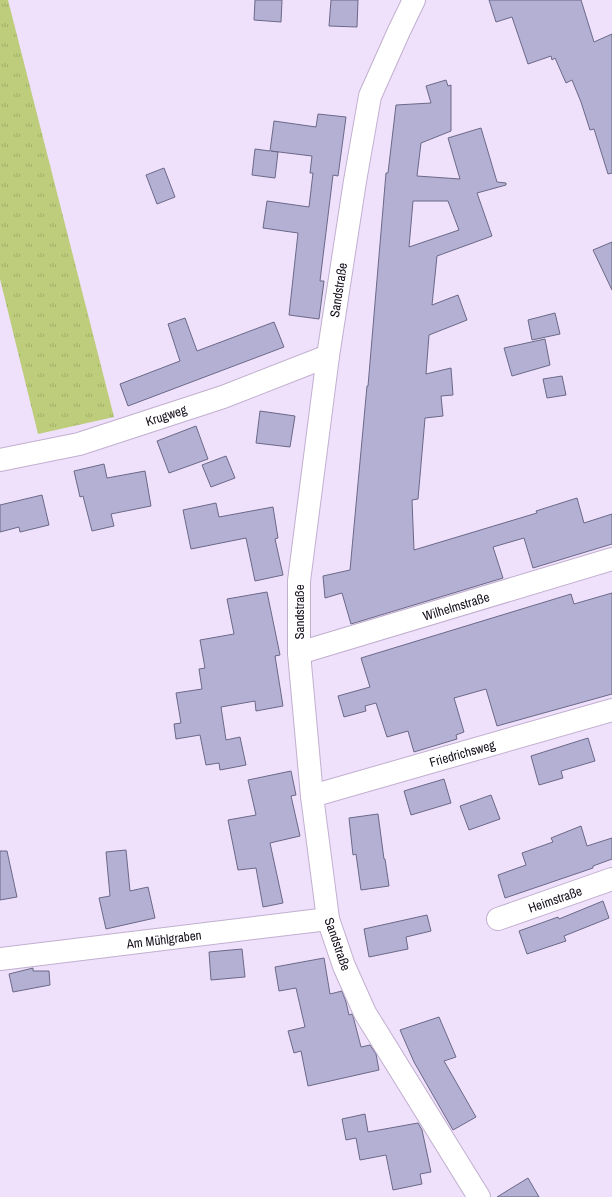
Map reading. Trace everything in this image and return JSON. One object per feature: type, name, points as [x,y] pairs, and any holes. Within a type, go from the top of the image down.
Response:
[{"type":"street","name":"Sandstraße","points":[[414,0],[370,96],[355,181],[328,356],[299,581],[299,653],[312,796],[328,919],[344,966],[365,1013],[479,1197]]},
{"type":"street","name":"Krugweg","points":[[0,460],[79,444],[223,396],[328,356]]},
{"type":"street","name":"Wilhelmstraße","points":[[299,653],[612,559]]},
{"type":"street","name":"Friedrichsweg","points":[[312,796],[612,710]]},
{"type":"street","name":"Heimstraße","points":[[498,918],[612,879]]},
{"type":"street","name":"Am Mühlgraben","points":[[0,959],[328,919]]},
{"type":"green space","points":[[0,0],[8,0],[114,417],[38,434],[0,279]]},
{"type":"building","points":[[255,0],[282,0],[281,22],[254,20]]},
{"type":"building","points":[[331,0],[358,0],[357,27],[329,26]]},
{"type":"building","points":[[489,0],[581,0],[594,42],[612,34],[612,173],[608,174],[594,129],[590,130],[572,80],[566,83],[555,58],[552,60],[551,56],[528,64],[512,17],[496,22]]},
{"type":"building","points":[[446,80],[448,86],[451,85],[451,131],[421,143],[417,176],[460,179],[448,138],[481,128],[497,182],[506,183],[506,185],[477,193],[492,236],[437,256],[432,305],[458,295],[467,320],[429,335],[426,374],[451,368],[453,395],[441,396],[443,416],[425,418],[418,499],[412,500],[414,550],[537,513],[536,511],[577,498],[584,523],[612,514],[612,544],[533,568],[524,538],[493,547],[503,578],[351,624],[342,593],[325,598],[323,576],[350,570],[368,386],[386,173],[388,173],[396,105],[431,103],[426,86]],"holes":[[[413,201],[448,201],[459,230],[409,247]]]},
{"type":"building","points":[[318,114],[346,117],[338,176],[333,175],[320,281],[324,281],[319,319],[289,315],[298,233],[263,228],[267,201],[309,207],[313,173],[310,173],[312,156],[271,151],[278,152],[275,178],[252,175],[255,149],[270,151],[274,121],[316,127]]},
{"type":"building","points":[[164,168],[175,197],[157,204],[146,175]]},
{"type":"building","points":[[612,242],[612,290],[593,250]]},
{"type":"building","points":[[555,313],[560,334],[532,340],[528,320]]},
{"type":"building","points":[[185,318],[197,351],[274,322],[284,347],[128,406],[120,384],[180,361],[168,324]]},
{"type":"building","points":[[545,339],[550,365],[512,376],[504,348]]},
{"type":"building","points":[[562,376],[566,395],[547,398],[543,379]]},
{"type":"building","points":[[260,411],[295,416],[290,447],[256,443]]},
{"type":"building","points":[[196,426],[208,459],[169,473],[157,441]]},
{"type":"building","points":[[226,456],[235,478],[211,487],[202,465]]},
{"type":"building","points":[[104,464],[107,478],[145,471],[151,506],[111,514],[114,526],[92,531],[83,496],[80,497],[74,471]]},
{"type":"building","points":[[42,495],[49,525],[20,532],[19,527],[0,532],[0,505]]},
{"type":"building","points":[[216,503],[219,517],[273,507],[278,538],[275,539],[283,575],[255,581],[246,538],[191,549],[183,510]]},
{"type":"building","points":[[267,592],[280,655],[275,656],[283,706],[256,711],[255,701],[221,707],[226,740],[240,737],[246,765],[220,770],[219,763],[206,765],[200,735],[176,739],[174,724],[181,723],[176,693],[202,689],[199,669],[205,668],[200,640],[234,634],[227,599]]},
{"type":"building","points":[[612,593],[612,694],[497,726],[486,689],[454,698],[464,732],[456,735],[457,739],[414,752],[408,731],[387,737],[376,703],[365,706],[366,711],[344,717],[338,696],[370,687],[361,658],[571,594],[574,604]]},
{"type":"building","points":[[588,738],[595,761],[561,771],[563,778],[539,785],[531,756]]},
{"type":"building","points":[[291,771],[296,795],[291,796],[300,836],[270,843],[283,903],[263,907],[256,868],[238,870],[228,820],[256,815],[248,780]]},
{"type":"building","points":[[444,779],[451,803],[411,815],[404,791]]},
{"type":"building","points":[[491,795],[500,819],[469,830],[460,806]]},
{"type":"building","points":[[378,814],[389,886],[361,890],[356,854],[353,855],[349,818]]},
{"type":"building","points":[[581,826],[587,846],[612,838],[612,859],[593,866],[593,868],[505,898],[498,875],[526,865],[522,853],[553,842],[551,838]]},
{"type":"building","points":[[126,850],[130,891],[148,887],[155,918],[106,929],[99,898],[110,896],[106,852]]},
{"type":"building","points":[[0,851],[7,851],[17,897],[0,900]]},
{"type":"building","points":[[603,901],[609,918],[564,936],[566,941],[527,954],[519,931],[558,917],[559,919]]},
{"type":"building","points":[[427,915],[431,931],[406,937],[408,949],[369,957],[364,929]]},
{"type":"building","points":[[242,949],[245,977],[211,980],[209,952]]},
{"type":"building","points":[[324,958],[330,994],[342,991],[349,1015],[352,1014],[353,1016],[361,1047],[370,1045],[376,1054],[379,1070],[308,1086],[301,1051],[294,1053],[288,1031],[305,1027],[296,988],[279,991],[275,967]]},
{"type":"building","points":[[33,968],[33,971],[49,971],[50,985],[13,992],[9,974]]},
{"type":"building","points":[[439,1017],[456,1057],[444,1061],[476,1117],[453,1130],[414,1062],[400,1030]]},
{"type":"building","points":[[365,1114],[368,1132],[418,1123],[422,1130],[431,1172],[420,1174],[422,1184],[393,1190],[386,1155],[360,1160],[356,1138],[346,1140],[342,1119]]},
{"type":"building","points":[[528,1178],[539,1197],[497,1197]]}]
